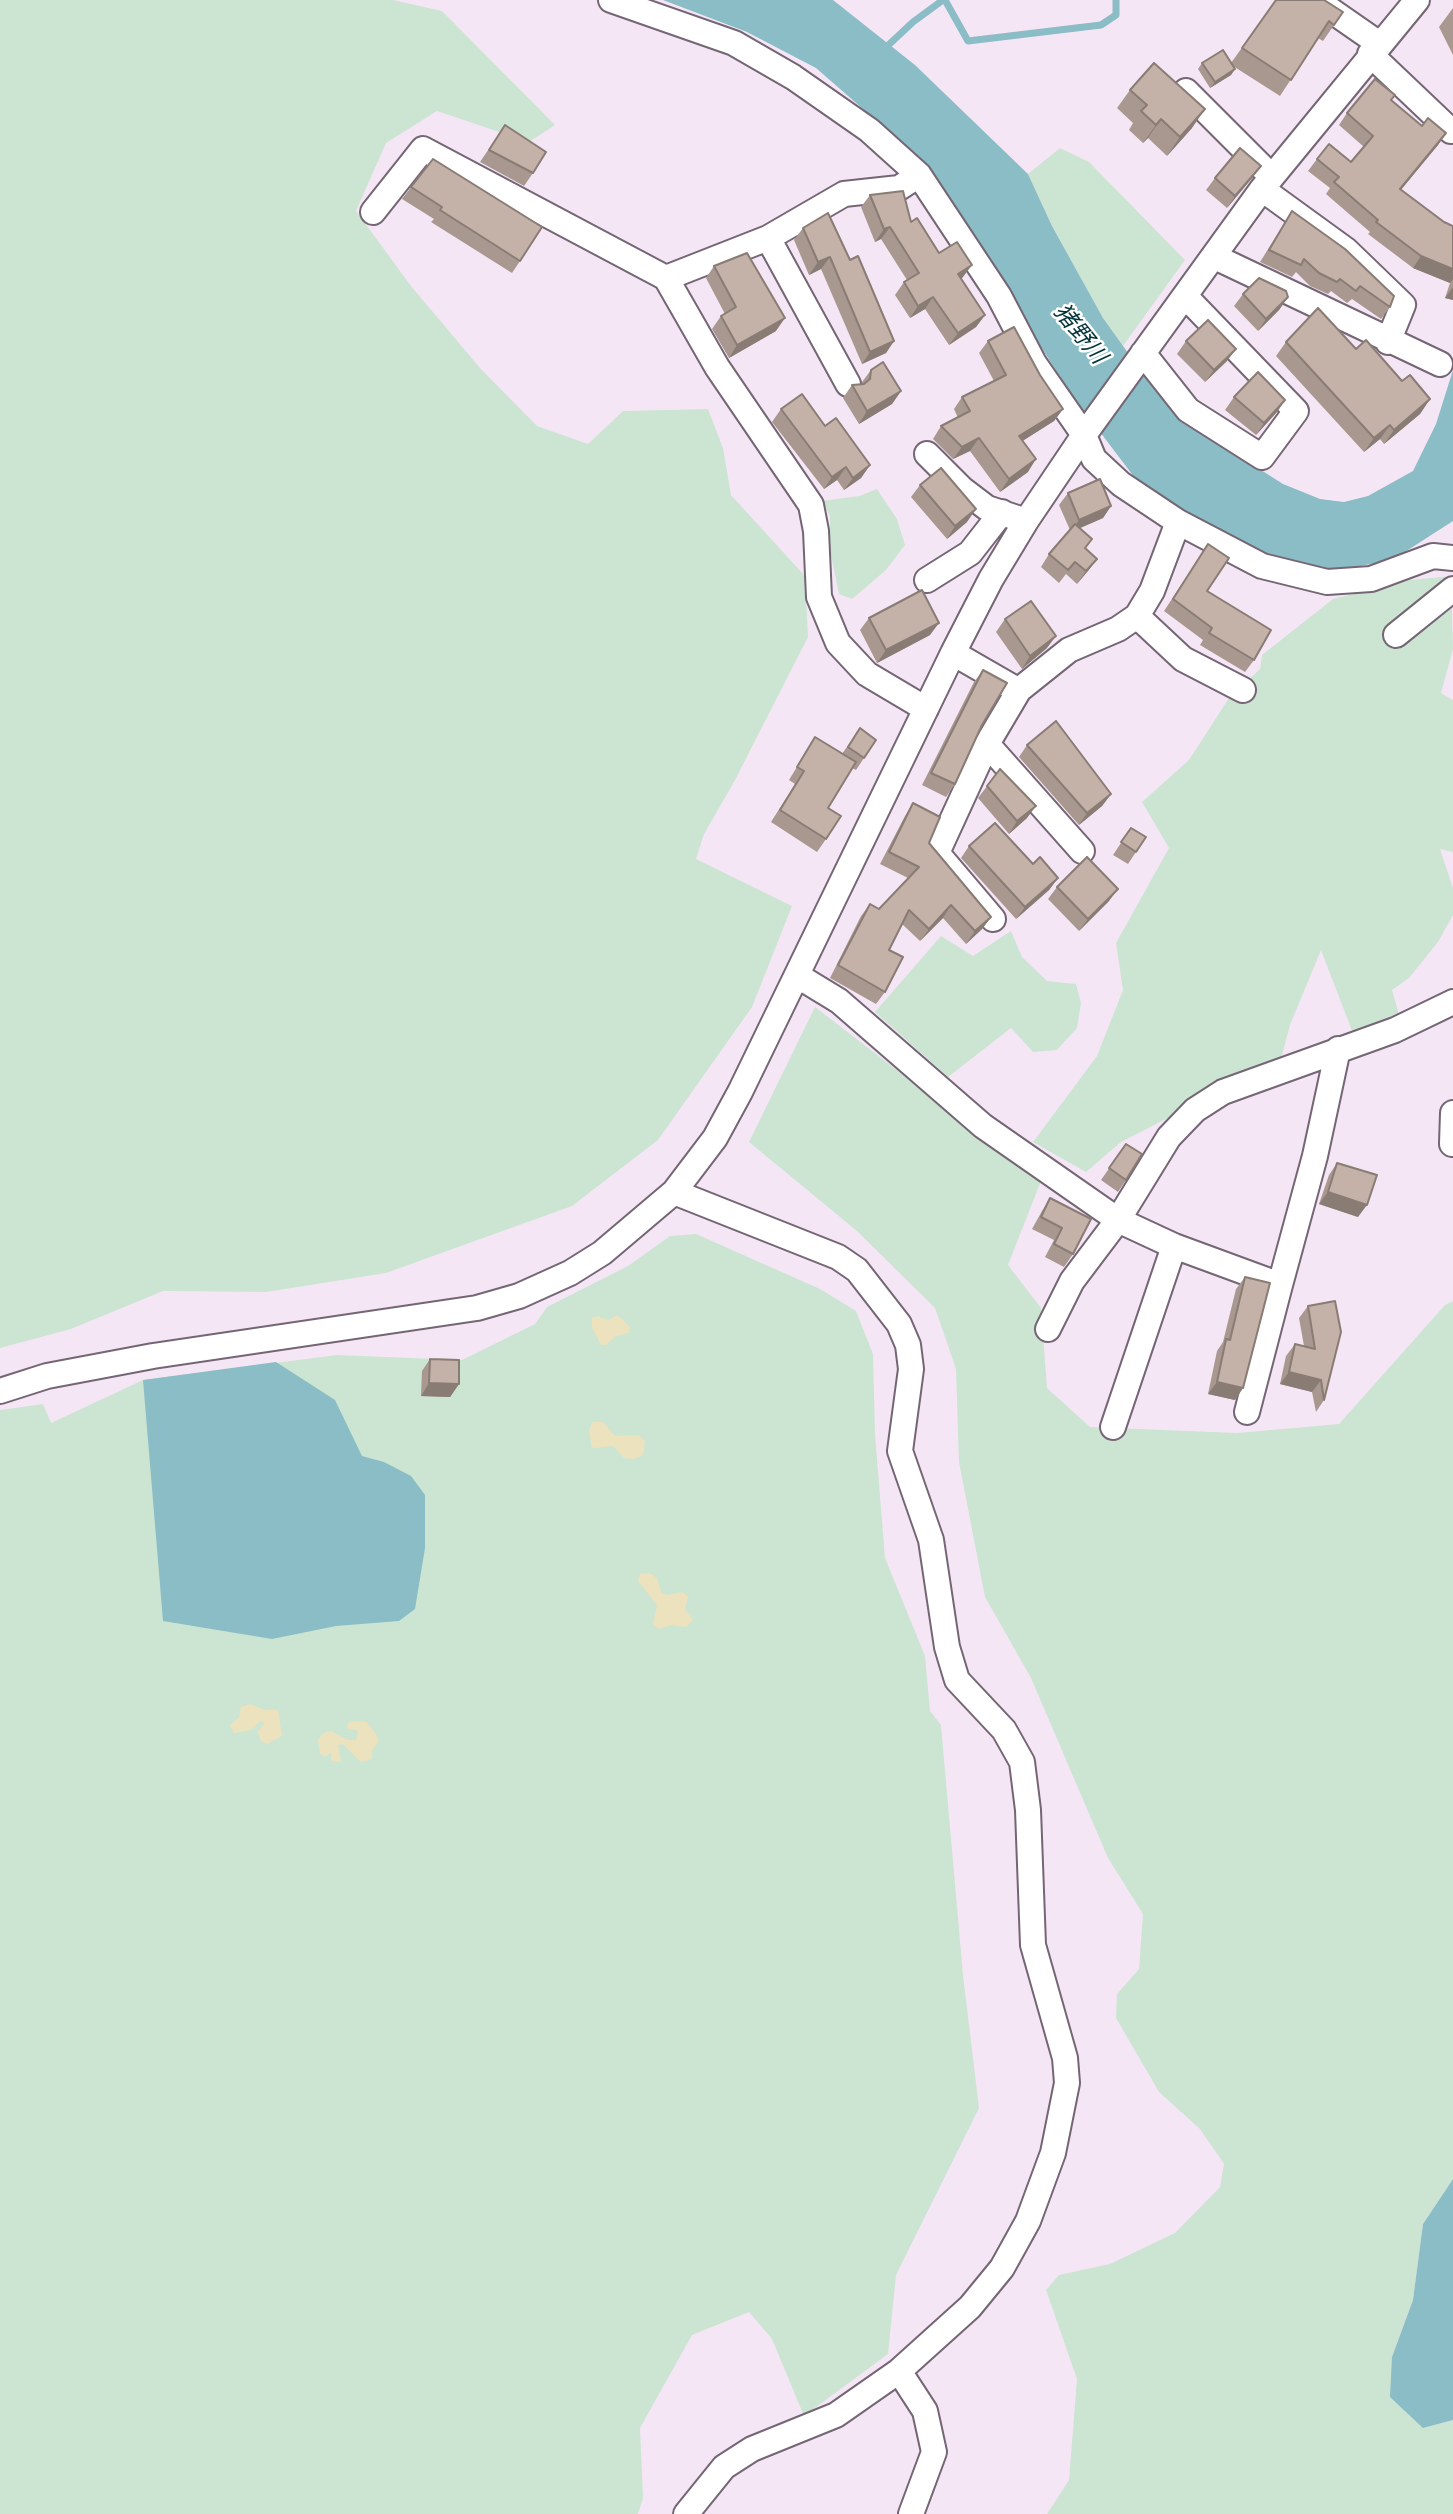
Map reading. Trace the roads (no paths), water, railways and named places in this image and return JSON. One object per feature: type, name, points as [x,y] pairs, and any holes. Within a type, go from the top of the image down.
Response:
[{"type":"street","points":[[611,0],[734,43],[793,77],[869,130],[919,175],[999,296],[1034,363],[1084,435],[1094,458],[1121,484],[1178,523],[1262,566],[1327,582],[1371,579],[1433,556],[1453,558]]},
{"type":"street","points":[[1316,0],[1374,49],[1451,131]]},
{"type":"street","points":[[0,1391],[47,1377],[153,1356],[477,1308],[519,1296],[570,1273],[602,1253],[674,1192],[715,1138],[990,579],[1026,521],[1084,435],[1267,183],[1374,49],[1417,0]]},
{"type":"street","points":[[1186,91],[1267,183],[1346,250],[1404,305],[1388,342]]},
{"type":"street","points":[[373,212],[423,149],[666,278],[717,367],[811,505],[816,531],[819,597],[838,643],[867,674],[926,709]]},
{"type":"street","points":[[666,278],[768,238],[844,194],[899,188],[919,175]]},
{"type":"street","points":[[768,238],[848,384]]},
{"type":"street","points":[[1215,257],[1388,342],[1440,364]]},
{"type":"street","points":[[1142,355],[1188,410],[1262,457],[1296,411],[1185,296]]},
{"type":"street","points":[[927,454],[962,489],[987,508],[1026,521]]},
{"type":"street","points":[[927,580],[970,553],[1002,512]]},
{"type":"street","points":[[993,919],[937,853],[987,744],[1019,690],[1069,650],[1118,629],[1137,616],[1152,591],[1178,523]]},
{"type":"street","points":[[1396,635],[1453,589]]},
{"type":"street","points":[[1137,616],[1182,659],[1243,690]]},
{"type":"street","points":[[953,653],[1019,690]]},
{"type":"street","points":[[987,744],[1082,851]]},
{"type":"street","points":[[797,976],[839,1001],[983,1126],[1118,1220],[1174,1246],[1280,1286]]},
{"type":"street","points":[[1048,1329],[1072,1282],[1118,1220],[1169,1137],[1195,1110],[1223,1092],[1395,1030],[1453,1002]]},
{"type":"street","points":[[1247,1412],[1315,1156],[1338,1049]]},
{"type":"street","points":[[1452,1144],[1453,1113]]},
{"type":"street","points":[[674,1192],[838,1257],[857,1270],[899,1324],[908,1345],[911,1369],[900,1451],[931,1540],[947,1647],[957,1680],[1004,1730],[1022,1762],[1028,1810],[1032,1945],[1065,2058],[1067,2083],[1054,2153],[1028,2221],[1002,2268],[970,2307],[899,2371],[836,2415],[752,2449],[724,2468],[686,2514]]},
{"type":"street","points":[[1113,1427],[1174,1246]]},
{"type":"street","points":[[899,2371],[925,2412],[934,2452],[911,2514]]},
{"type":"water","name":"猪野川","points":[[663,0],[833,0],[915,65],[1028,174],[1052,226],[1103,318],[1151,385],[1184,421],[1283,484],[1320,499],[1344,502],[1368,496],[1413,471],[1436,424],[1453,370],[1453,521],[1394,559],[1318,575],[1257,555],[1147,494],[1072,395],[918,157],[816,68],[747,32]]},
{"type":"water","points":[[276,1362],[335,1400],[362,1456],[384,1462],[411,1476],[425,1495],[425,1548],[415,1609],[399,1621],[336,1626],[272,1639],[163,1621],[143,1380]]},
{"type":"water","points":[[1453,2179],[1453,2420],[1423,2428],[1390,2397],[1392,2357],[1413,2300],[1423,2224]]},
{"type":"waterway","points":[[882,51],[913,22],[943,0]]},
{"type":"waterway","points":[[945,0],[968,41],[1101,25],[1116,15],[1116,0]]}]
